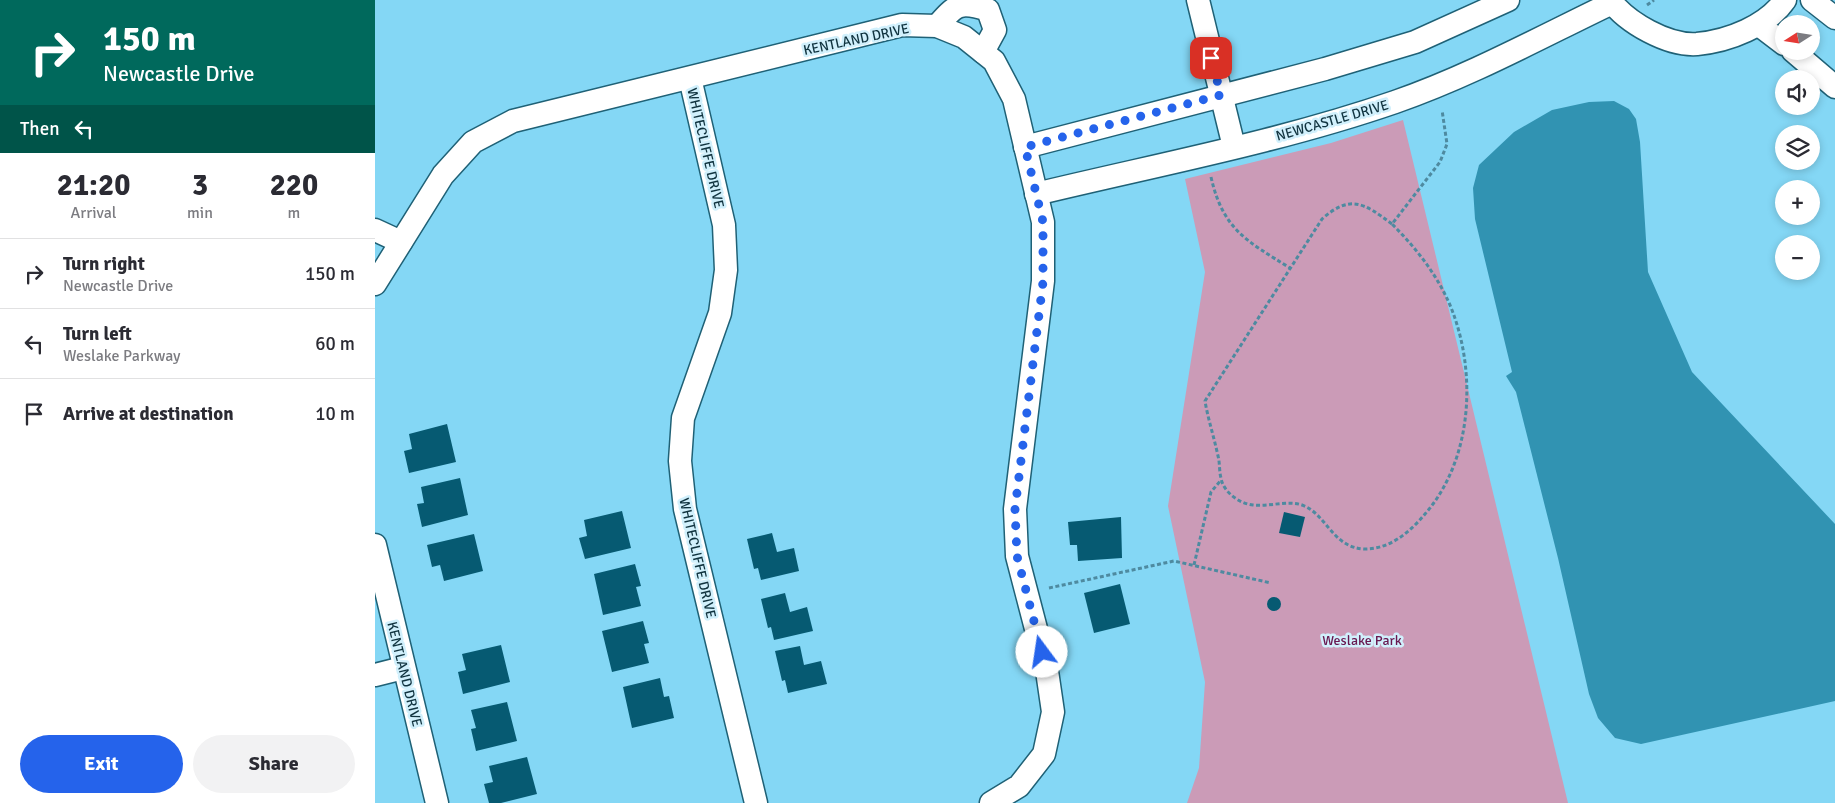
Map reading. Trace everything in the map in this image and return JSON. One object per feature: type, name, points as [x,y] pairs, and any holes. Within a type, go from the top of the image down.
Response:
[{"type":"street","points":[[1198,0],[1234,146]]},
{"type":"street","points":[[1025,147],[1325,69],[1415,42],[1508,0]]},
{"type":"street","points":[[1611,1],[1620,12],[1657,36],[1696,44],[1730,37],[1759,25],[1785,0]]},
{"type":"street","points":[[1812,0],[1835,18]]},
{"type":"street","name":"NEWCASTLE DRIVE","points":[[1036,194],[1316,127],[1397,101],[1490,63],[1611,1]]},
{"type":"street","points":[[937,26],[951,9],[969,4],[988,10],[995,30],[983,52]]},
{"type":"street","points":[[1759,25],[1775,37]]},
{"type":"street","name":"KENTLAND DRIVE","points":[[375,284],[443,175],[473,142],[513,120],[902,26],[937,26],[964,37],[994,61],[1014,99],[1043,222],[1043,282],[1015,509],[1017,556],[1047,671],[1053,712],[1044,754],[1019,786],[991,803]]},
{"type":"street","points":[[1804,60],[1835,87]]},
{"type":"street","name":"WHITECLIFFE DRIVE","points":[[690,78],[724,225],[726,270],[720,313],[683,418],[680,461],[685,509],[756,803]]},
{"type":"street","points":[[375,230],[401,242]]},
{"type":"street","name":"KENTLAND DRIVE","points":[[375,545],[403,668],[437,803]]},
{"type":"street","points":[[375,675],[403,668]]},
{"type":"path","points":[[1392,224],[1440,162],[1447,144],[1442,110]]},
{"type":"path","points":[[1211,176],[1218,201],[1231,226],[1249,243],[1290,268]]},
{"type":"path","points":[[1354,204],[1370,208],[1392,224],[1425,260],[1451,309],[1464,356],[1467,387],[1462,439],[1456,461],[1431,507],[1414,526],[1398,539],[1381,547],[1364,549],[1347,545],[1332,534],[1318,517],[1302,505],[1260,506],[1244,504],[1230,494],[1221,480],[1219,456],[1205,401],[1322,219],[1336,206],[1354,204]]},
{"type":"path","points":[[1194,566],[1211,492],[1221,480]]},
{"type":"path","points":[[1049,588],[1174,561],[1271,583]]},
{"type":"green space","name":"Weslake Park","points":[[1403,120],[1568,803],[1187,803],[1199,768],[1205,682],[1168,506],[1205,272],[1185,179],[1331,143]]},
{"type":"water","points":[[1614,101],[1629,109],[1636,119],[1640,142],[1648,272],[1692,372],[1835,524],[1835,701],[1641,744],[1615,738],[1598,718],[1589,694],[1558,558],[1516,392],[1506,376],[1512,372],[1475,219],[1473,188],[1479,165],[1514,132],[1552,110],[1589,102]]},
{"type":"building","points":[[447,424],[456,462],[409,473],[404,451],[412,449],[409,434]]},
{"type":"building","points":[[460,478],[468,515],[422,527],[417,504],[424,503],[421,487]]},
{"type":"building","points":[[622,511],[631,548],[585,559],[579,538],[587,536],[584,520]]},
{"type":"building","points":[[1284,512],[1305,517],[1300,537],[1279,533]]},
{"type":"building","points":[[1121,517],[1122,558],[1078,561],[1077,545],[1070,545],[1068,522]]},
{"type":"building","points":[[772,533],[777,552],[794,548],[799,571],[761,580],[758,568],[754,569],[747,539]]},
{"type":"building","points":[[474,534],[483,571],[444,581],[440,565],[432,567],[427,545]]},
{"type":"building","points":[[635,564],[641,586],[636,587],[641,606],[603,615],[594,574]]},
{"type":"building","points":[[1120,584],[1130,624],[1094,633],[1084,593]]},
{"type":"building","points":[[785,593],[790,612],[807,607],[813,631],[774,640],[771,627],[768,628],[761,599]]},
{"type":"building","points":[[1271,597],[1277,597],[1281,604],[1277,611],[1271,611],[1267,607],[1267,601]]},
{"type":"building","points":[[643,621],[649,643],[644,644],[649,663],[612,672],[602,631]]},
{"type":"building","points":[[501,645],[510,682],[463,694],[458,672],[466,670],[462,654]]},
{"type":"building","points":[[800,646],[804,665],[821,661],[827,684],[788,693],[785,680],[782,681],[775,651]]},
{"type":"building","points":[[660,678],[664,697],[669,696],[674,718],[632,728],[623,687]]},
{"type":"building","points":[[507,702],[517,741],[476,751],[471,729],[476,728],[471,710]]},
{"type":"building","points":[[527,757],[537,794],[501,803],[489,803],[484,784],[493,782],[489,766]]},
{"type":"route","points":[[1042,652],[1017,556],[1015,509],[1043,282],[1043,222],[1025,147],[1221,95],[1211,58]]}]
